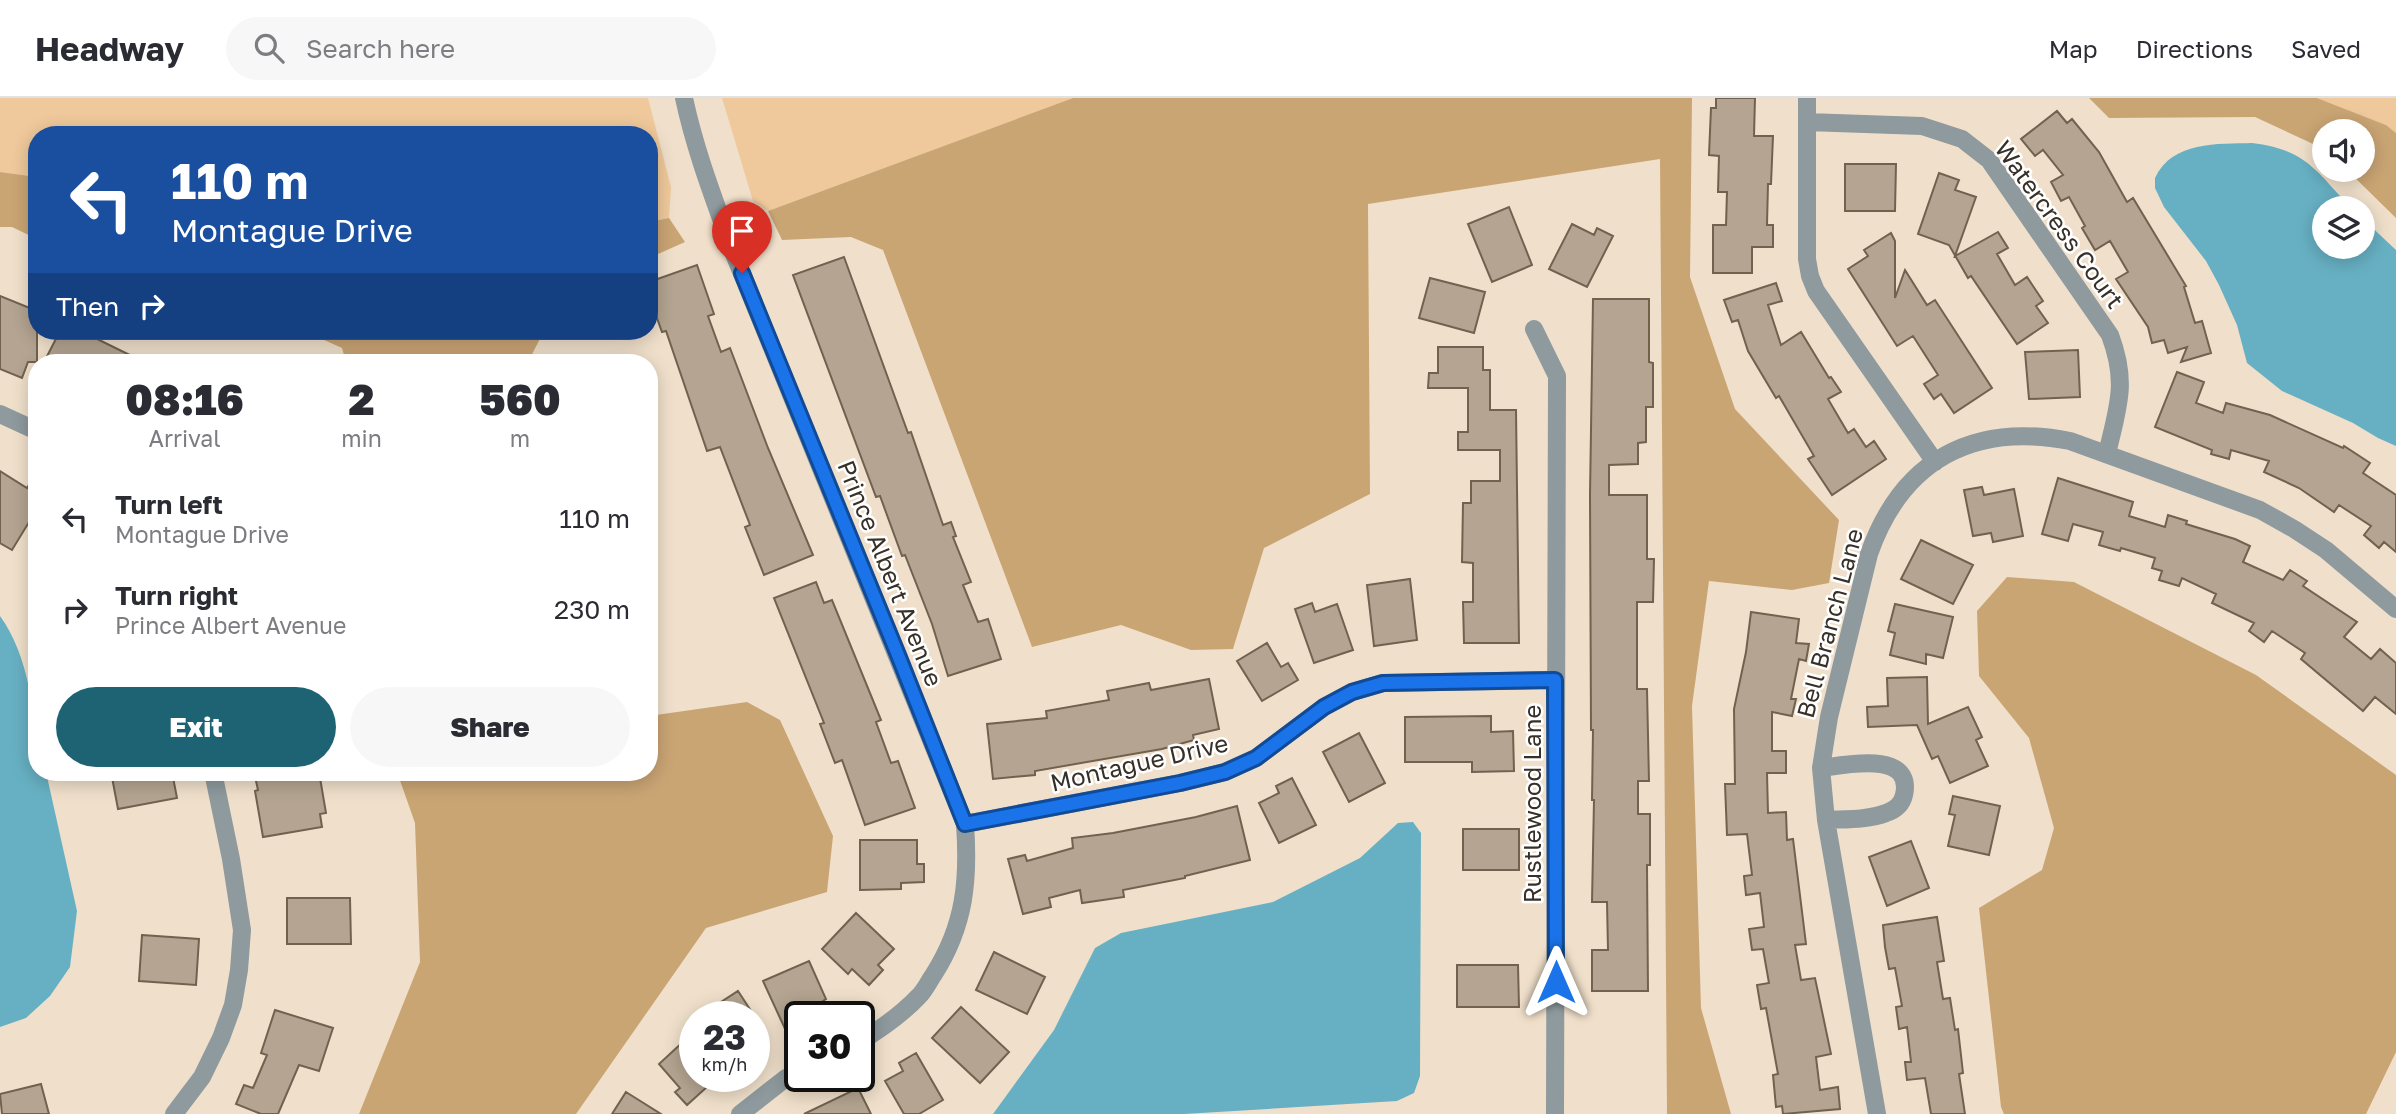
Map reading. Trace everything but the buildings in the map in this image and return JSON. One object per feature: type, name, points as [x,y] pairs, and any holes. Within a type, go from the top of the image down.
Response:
[{"type":"street","name":"Prince Albert Avenue","points":[[684,98],[706,178],[732,249],[965,824],[967,881],[961,919],[944,958],[920,995],[875,1032]]},
{"type":"street","points":[[1807,98],[1807,259],[1810,276],[1816,292],[1935,462]]},
{"type":"street","name":"Watercress Court","points":[[1807,122],[1922,126],[1962,139],[1989,160],[2110,335],[2118,357],[2121,397],[2107,454]]},
{"type":"street","name":"Rustlewood Lane","points":[[1534,329],[1557,376],[1555,1114]]},
{"type":"street","points":[[0,414],[28,427]]},
{"type":"street","name":"Bell Branch Lane","points":[[1877,1114],[1826,820],[1821,768],[1829,717],[1869,554],[1877,530],[1897,498],[1914,478],[1935,462],[1968,445],[1993,438],[2045,436],[2070,441],[2260,510],[2294,528],[2326,550],[2396,609]]},
{"type":"street","name":"Montague Drive","points":[[965,824],[1225,772],[1256,758],[1324,707],[1352,692],[1383,683],[1555,680]]},
{"type":"street","points":[[1821,768],[1862,763],[1884,764],[1896,768],[1904,780],[1905,793],[1901,805],[1887,813],[1826,820]]},
{"type":"street","points":[[174,1114],[202,1077],[221,1038],[233,1005],[239,970],[242,930],[215,781]]},
{"type":"street","points":[[740,1114],[784,1080]]},
{"type":"shaded area","points":[[0,98],[648,98],[655,126],[28,126],[28,176],[0,172]]},
{"type":"shaded area","points":[[722,98],[1073,98],[768,211],[753,201]]},
{"type":"shaded area","points":[[1073,98],[1692,98],[1690,277],[1735,409],[1839,520],[1829,583],[1792,590],[1709,581],[1692,706],[1701,1008],[1731,1114],[1667,1114],[1660,159],[1368,204],[1370,494],[1264,548],[1233,649],[1191,650],[1121,625],[1032,647],[883,250],[851,237],[782,240],[768,211]]},
{"type":"shaded area","points":[[2089,98],[2317,98],[2371,119],[2312,119],[2312,143],[2255,117],[2109,118]]},
{"type":"shaded area","points":[[2317,98],[2396,98],[2396,133],[2386,125]]},
{"type":"shaded area","points":[[2375,121],[2396,133],[2396,218],[2359,182],[2375,182]]},
{"type":"shaded area","points":[[658,137],[671,187],[669,218],[658,220]]},
{"type":"shaded area","points":[[0,172],[28,176],[28,235],[12,227],[0,227]]},
{"type":"shaded area","points":[[669,218],[685,242],[658,254],[658,220]]},
{"type":"shaded area","points":[[324,340],[539,340],[532,354],[344,354],[342,348]]},
{"type":"shaded area","points":[[2007,577],[2074,582],[2256,675],[2396,775],[2396,1052],[2366,1114],[2004,1114],[2001,1107],[1979,908],[2042,870],[2054,828],[2029,738],[1979,676],[1977,611]]},
{"type":"shaded area","points":[[747,702],[780,720],[833,836],[827,892],[706,928],[576,1114],[359,1114],[420,962],[415,823],[400,781],[658,781],[658,715]]},
{"type":"water","points":[[2252,143],[2286,151],[2312,167],[2312,182],[2327,182],[2340,196],[2312,196],[2312,259],[2375,259],[2375,230],[2396,250],[2396,446],[2282,391],[2247,363],[2237,325],[2219,285],[2206,261],[2164,207],[2155,188],[2155,178],[2173,157],[2197,147]]},
{"type":"water","points":[[0,616],[18,651],[28,683],[28,781],[48,781],[77,911],[70,967],[50,996],[26,1018],[0,1027]]},
{"type":"water","points":[[1413,822],[1421,833],[1420,1076],[1414,1093],[1397,1101],[1184,1114],[993,1114],[1054,1030],[1095,948],[1121,933],[1273,902],[1360,858],[1398,823]]},
{"type":"route","points":[[742,273],[965,824],[1225,772],[1256,758],[1324,707],[1352,692],[1383,683],[1555,680],[1556,982]]}]
